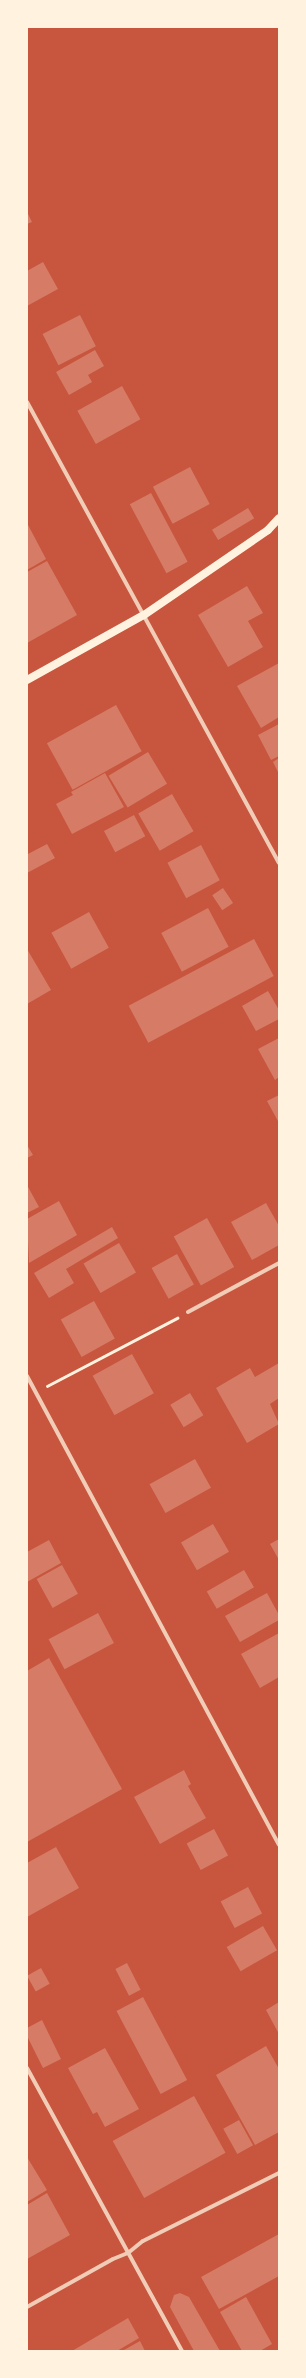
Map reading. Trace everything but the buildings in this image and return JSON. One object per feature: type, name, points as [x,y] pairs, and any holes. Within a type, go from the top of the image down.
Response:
[{"type":"main road","points":[[27,680],[144,615],[268,530],[279,518]]},
{"type":"street","points":[[27,402],[279,863]]},
{"type":"street","points":[[188,1312],[279,1263]]},
{"type":"street","points":[[27,1376],[279,1845]]},
{"type":"street","points":[[27,2068],[182,2351]]},
{"type":"street","points":[[27,2307],[113,2259],[128,2253],[143,2241],[279,2173]]},
{"type":"path","points":[[36,1392],[188,1312]]}]
